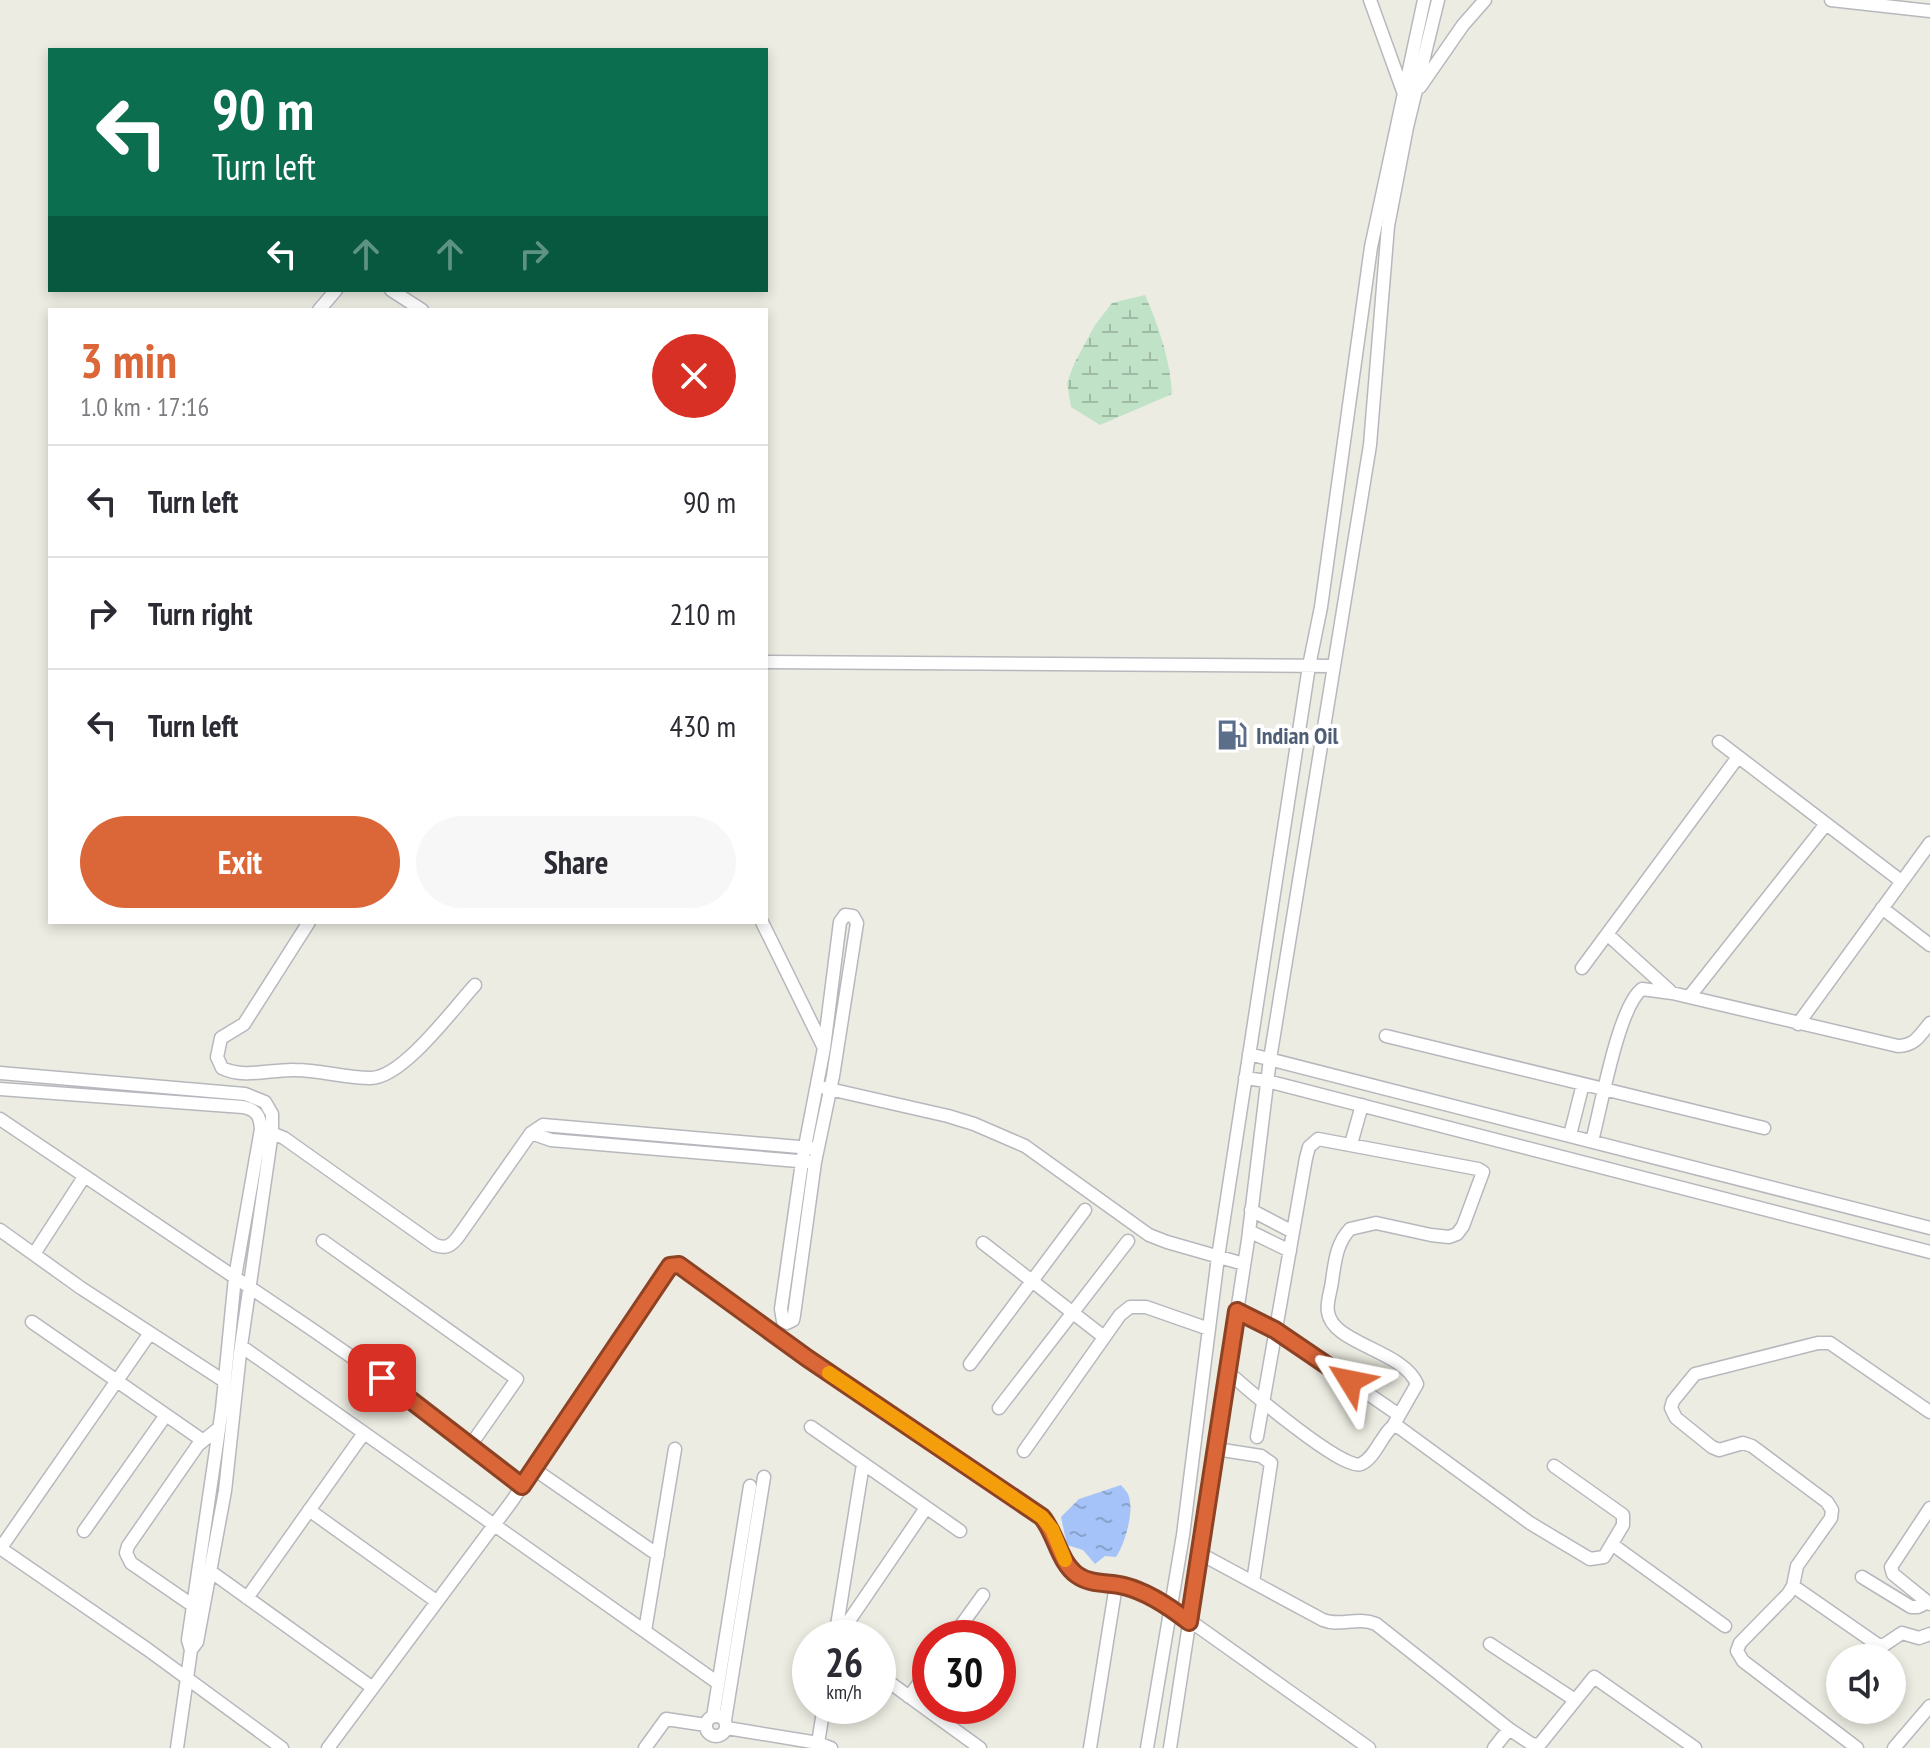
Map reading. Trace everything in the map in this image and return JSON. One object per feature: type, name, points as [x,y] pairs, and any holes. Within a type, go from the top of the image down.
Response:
[{"type":"street","points":[[1370,0],[1410,96]]},
{"type":"street","points":[[1170,1748],[1249,1231],[1270,1059],[1370,445],[1388,226],[1424,0]]},
{"type":"street","points":[[1147,1748],[1172,1608],[1218,1257],[1306,685],[1321,607],[1371,247],[1438,0]]},
{"type":"street","points":[[1410,96],[1485,0]]},
{"type":"street","points":[[1831,0],[1930,11]]},
{"type":"street","points":[[321,308],[334,292]]},
{"type":"street","points":[[394,292],[419,308]]},
{"type":"street","points":[[768,662],[1334,668]]},
{"type":"street","points":[[1719,742],[1901,881]]},
{"type":"street","points":[[1582,968],[1738,757]]},
{"type":"street","points":[[1689,997],[1826,824]]},
{"type":"street","points":[[1798,1024],[1930,843]]},
{"type":"street","points":[[1882,908],[1930,945]]},
{"type":"street","points":[[808,1162],[794,1315],[793,1320],[787,1323],[783,1321],[781,1309],[808,1162],[811,1148],[830,1089],[857,923],[850,915],[845,915],[840,922],[811,1148]]},
{"type":"street","points":[[308,924],[251,1015],[244,1024],[221,1038],[217,1057],[222,1068],[256,1073],[291,1069],[371,1078],[385,1076],[416,1050],[475,985]]},
{"type":"street","points":[[763,924],[824,1048]]},
{"type":"street","points":[[1607,934],[1672,993]]},
{"type":"street","points":[[1592,1141],[1623,1019],[1634,995],[1642,989],[1672,993],[1898,1046],[1915,1042],[1930,1023]]},
{"type":"street","points":[[1386,1036],[1764,1128]]},
{"type":"street","points":[[1249,1054],[1930,1228]]},
{"type":"street","points":[[0,1073],[245,1094],[272,1114],[235,1277],[219,1428],[192,1605],[188,1640],[191,1650],[177,1748]]},
{"type":"street","points":[[1245,1078],[1362,1105],[1930,1252]]},
{"type":"street","points":[[1570,1135],[1583,1084]]},
{"type":"street","points":[[817,1085],[961,1120],[1025,1146],[1149,1235],[1244,1264]]},
{"type":"street","points":[[0,1089],[261,1107]]},
{"type":"street","points":[[1351,1144],[1362,1105]]},
{"type":"street","points":[[0,1119],[382,1378],[522,1486]]},
{"type":"street","points":[[266,1131],[435,1245],[444,1248],[452,1245],[531,1133],[543,1125],[811,1148]]},
{"type":"street","points":[[191,1650],[197,1642],[225,1491],[266,1131]]},
{"type":"street","points":[[531,1133],[551,1140],[808,1162]]},
{"type":"street","points":[[1228,1372],[1262,1401],[1337,1457],[1357,1466],[1365,1463],[1417,1384],[1413,1374],[1338,1332],[1332,1324],[1327,1311],[1338,1248],[1350,1229],[1376,1223],[1431,1235],[1449,1237],[1457,1234],[1483,1175],[1478,1169],[1351,1144],[1318,1139],[1309,1147],[1262,1401],[1257,1437]]},
{"type":"street","points":[[34,1254],[84,1177]]},
{"type":"street","points":[[970,1364],[1085,1210]]},
{"type":"street","points":[[1251,1210],[1293,1232]]},
{"type":"street","points":[[0,1230],[224,1381]]},
{"type":"street","points":[[1249,1231],[1290,1251]]},
{"type":"street","points":[[323,1241],[517,1379],[470,1446]]},
{"type":"street","points":[[999,1408],[1128,1241]]},
{"type":"street","points":[[983,1243],[1104,1337]]},
{"type":"street","points":[[328,1748],[522,1486],[670,1266],[679,1265],[807,1358],[1042,1517],[1052,1529],[1068,1567],[1078,1576],[1087,1581],[1135,1590],[1172,1608],[1367,1748]]},
{"type":"street","points":[[1024,1451],[1120,1315],[1130,1307],[1146,1307],[1209,1329]]},
{"type":"street","points":[[1237,1311],[1275,1330],[1550,1537],[1590,1559],[1604,1557],[1623,1525],[1623,1515],[1554,1466]]},
{"type":"street","points":[[32,1322],[202,1440]]},
{"type":"street","points":[[150,1333],[0,1549],[187,1678],[282,1748]]},
{"type":"street","points":[[1857,1748],[1738,1656],[1740,1643],[1793,1586],[1797,1566],[1827,1526],[1832,1510],[1827,1502],[1752,1446],[1743,1443],[1719,1450],[1676,1418],[1671,1408],[1689,1379],[1704,1370],[1818,1343],[1830,1343],[1930,1412]]},
{"type":"street","points":[[241,1346],[718,1683]]},
{"type":"street","points":[[84,1531],[166,1415]]},
{"type":"street","points":[[811,1427],[960,1531]]},
{"type":"street","points":[[192,1605],[131,1563],[126,1553],[202,1440],[219,1428]]},
{"type":"street","points":[[247,1598],[364,1433]]},
{"type":"street","points":[[645,1631],[675,1449]]},
{"type":"street","points":[[1216,1449],[1261,1456],[1271,1463],[1253,1582]]},
{"type":"street","points":[[839,1620],[863,1464]]},
{"type":"street","points":[[534,1469],[658,1555]]},
{"type":"street","points":[[707,1748],[717,1730],[764,1477]]},
{"type":"street","points":[[717,1730],[718,1683],[750,1486]]},
{"type":"street","points":[[848,1620],[926,1508]]},
{"type":"street","points":[[1929,1603],[1893,1574],[1891,1567],[1930,1508]]},
{"type":"street","points":[[309,1510],[436,1601]]},
{"type":"street","points":[[1613,1545],[1725,1626]]},
{"type":"street","points":[[1199,1553],[1330,1623],[1357,1619],[1376,1624],[1533,1745],[1540,1744],[1594,1677],[1695,1748]]},
{"type":"street","points":[[210,1571],[373,1688]]},
{"type":"street","points":[[1862,1577],[1911,1607],[1929,1603]]},
{"type":"street","points":[[1090,1748],[1116,1585]]},
{"type":"street","points":[[1793,1586],[1878,1645],[1884,1645],[1902,1633],[1919,1638],[1930,1634]]},
{"type":"street","points":[[965,1620],[983,1595]]},
{"type":"street","points":[[1490,1644],[1575,1700]]},
{"type":"street","points":[[896,1687],[980,1748]]},
{"type":"street","points":[[909,1697],[912,1693]]},
{"type":"street","points":[[1894,1748],[1930,1706]]},
{"type":"street","points":[[645,1748],[666,1719],[717,1730],[818,1743],[831,1748]]},
{"type":"street","points":[[818,1743],[821,1724]]},
{"type":"street","points":[[1494,1748],[1509,1729]]},
{"type":"green space","points":[[1145,295],[1163,343],[1172,394],[1100,425],[1071,407],[1067,383],[1095,325],[1112,303]]},
{"type":"water","points":[[1121,1485],[1130,1503],[1125,1536],[1116,1557],[1105,1556],[1095,1564],[1083,1550],[1067,1545],[1061,1517],[1079,1499]]},
{"type":"slow traffic","points":[[829,1373],[1042,1517],[1052,1529],[1065,1560]]},
{"type":"place","name":"Indian Oil","points":[[1232,735]]},
{"type":"route","points":[[382,1378],[522,1486],[670,1266],[679,1265],[807,1358],[1042,1517],[1052,1529],[1068,1567],[1078,1576],[1087,1581],[1124,1586],[1148,1595],[1189,1622],[1237,1311],[1275,1330],[1350,1381]]}]
